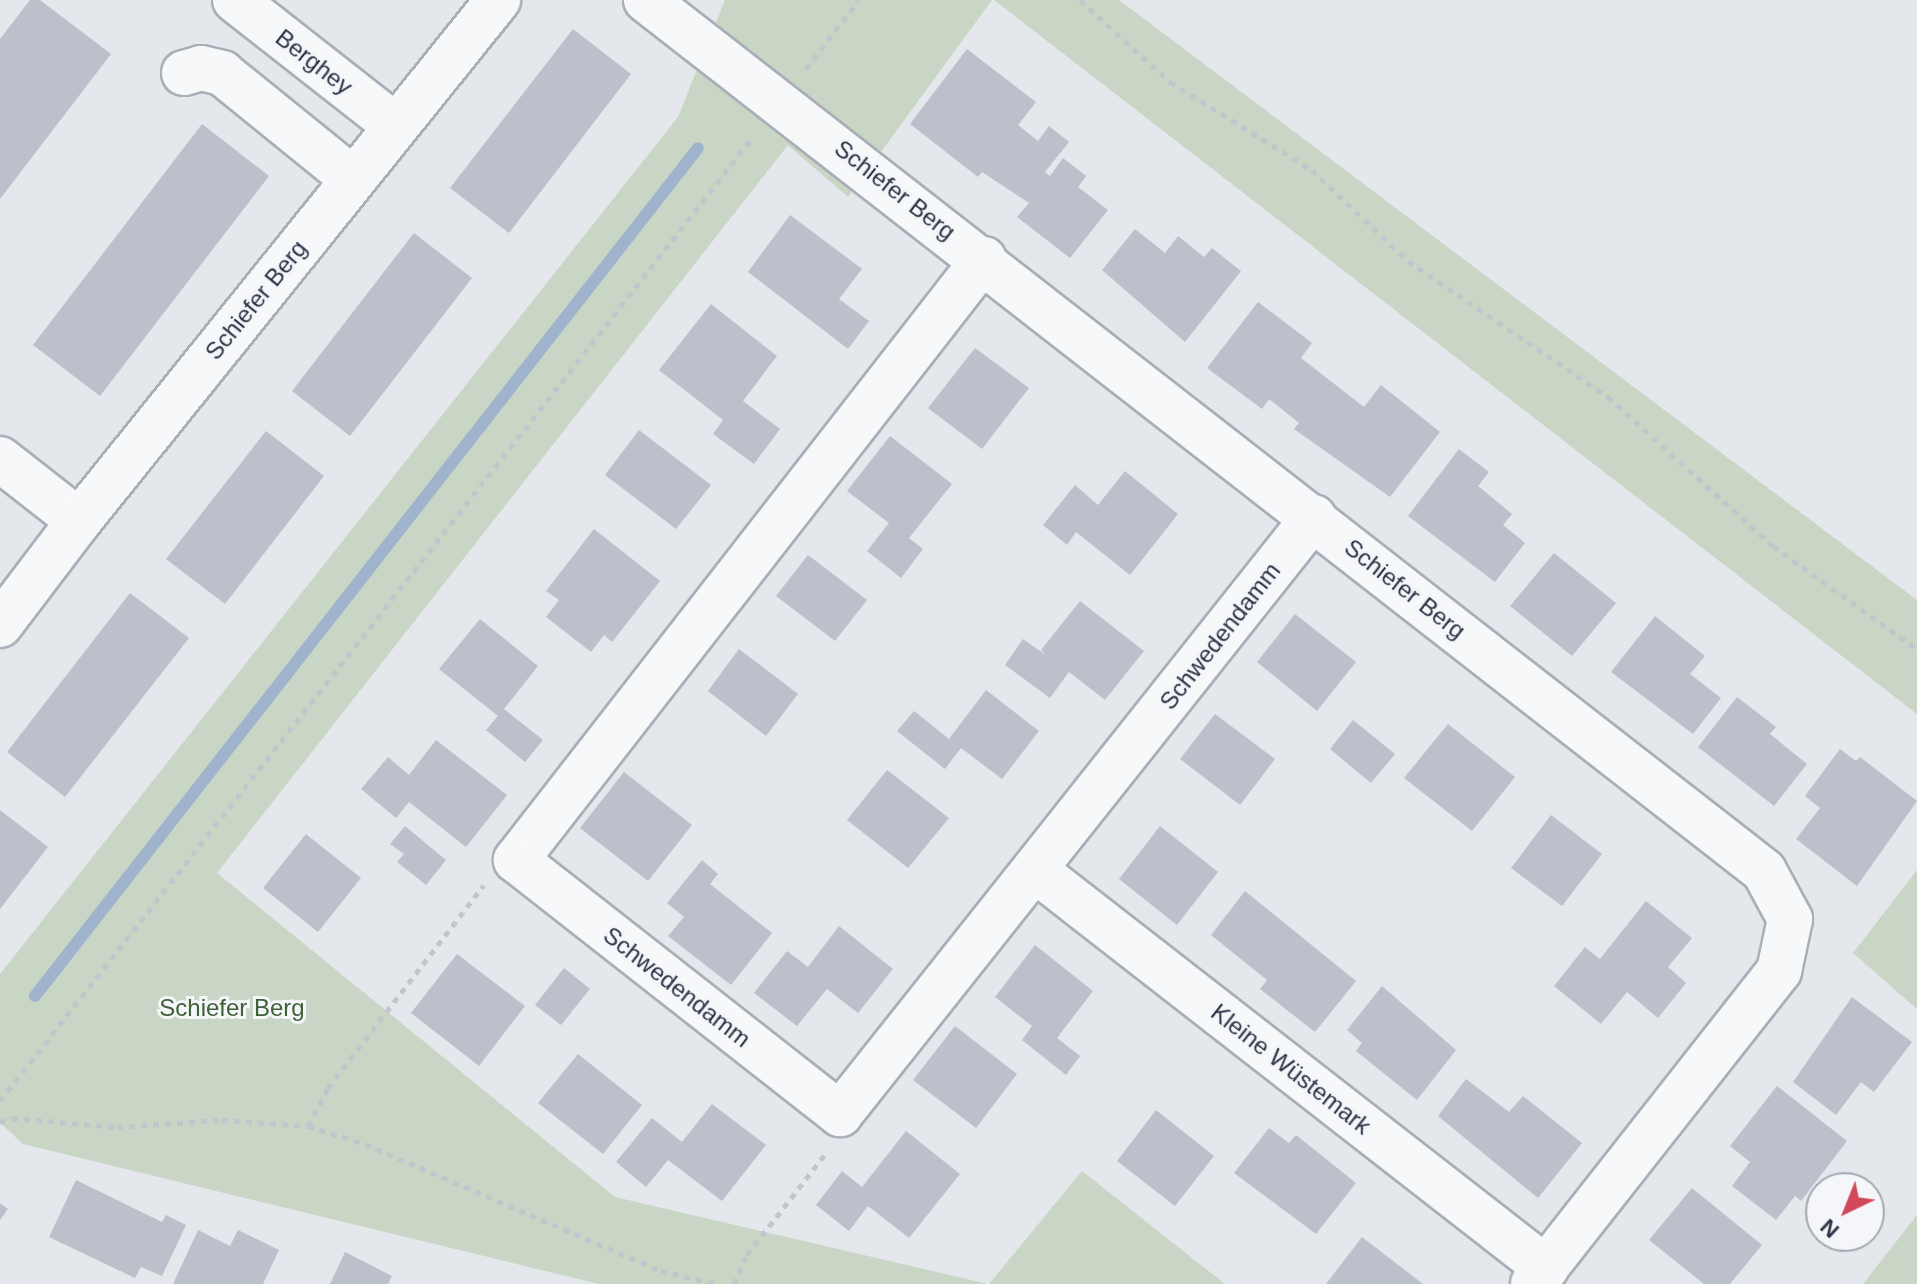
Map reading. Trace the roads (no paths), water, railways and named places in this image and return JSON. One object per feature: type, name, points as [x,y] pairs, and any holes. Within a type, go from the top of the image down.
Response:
[{"type":"street","name":"Berghey","points":[[235,0],[393,124]]},
{"type":"street","name":"Schiefer Berg","points":[[0,625],[79,521],[353,179],[393,124],[498,0]]},
{"type":"street","name":"Schiefer Berg","points":[[646,0],[984,259],[1764,871],[1790,919],[1779,971],[1540,1276]]},
{"type":"street","points":[[184,73],[201,68],[222,73],[353,179]]},
{"type":"street","name":"Schwedendamm","points":[[984,259],[516,860],[840,1114],[1314,517]]},
{"type":"street","points":[[0,459],[79,521]]},
{"type":"street","name":"Kleine Wüstemark","points":[[1035,870],[1540,1276]]},
{"type":"waterway","points":[[35,996],[698,148]]}]
